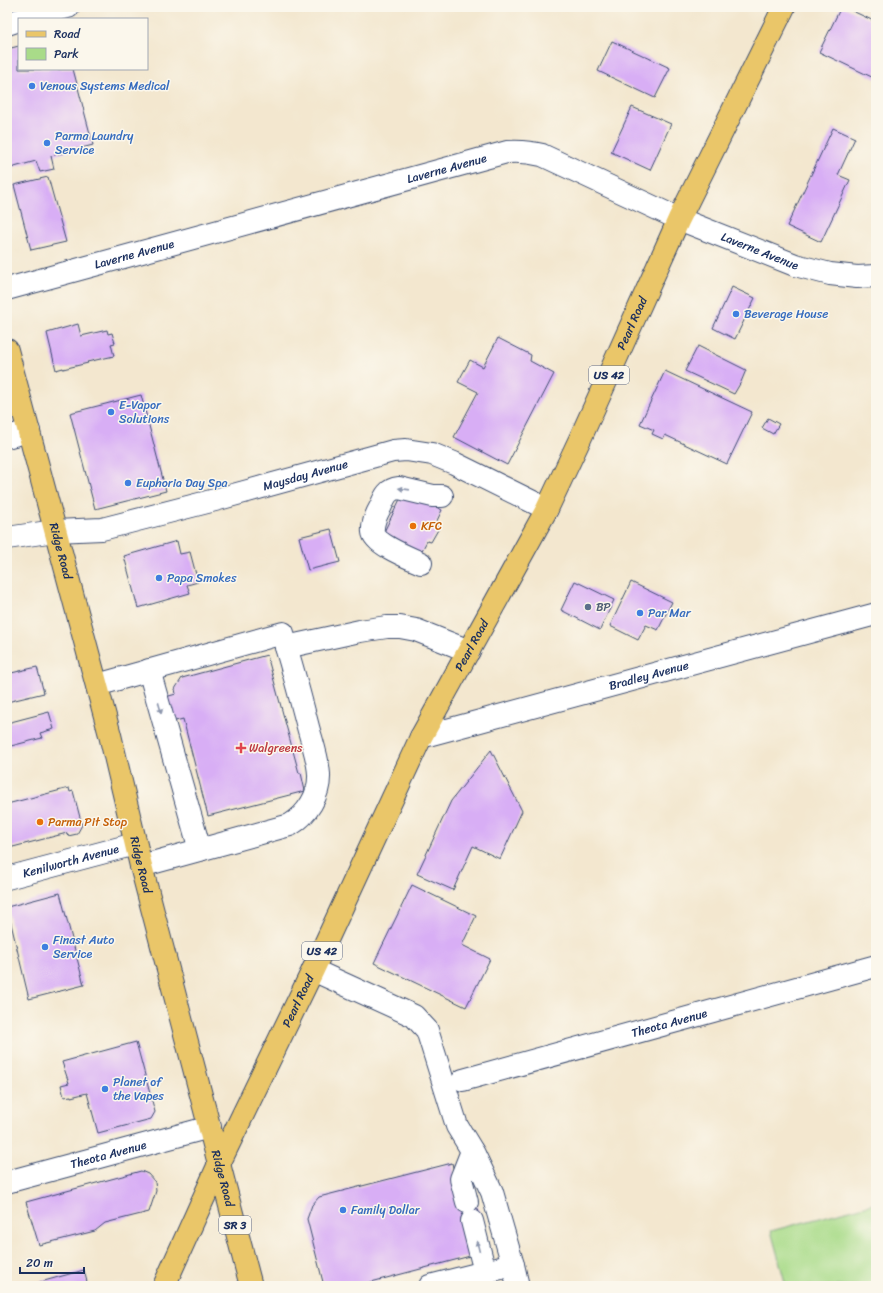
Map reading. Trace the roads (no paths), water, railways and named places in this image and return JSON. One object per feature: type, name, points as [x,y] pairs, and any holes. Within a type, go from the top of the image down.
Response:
[{"type":"main road","name":"Pearl Road","points":[[164,1286],[219,1164],[313,970],[421,737],[547,509],[679,219],[784,7]]},
{"type":"main road","name":"Ridge Road","points":[[7,350],[97,685],[135,844],[251,1286]]},
{"type":"street","points":[[28,18],[68,7]]},
{"type":"street","points":[[7,24],[18,20]]},
{"type":"street","name":"Laverne Avenue","points":[[7,289],[507,152],[530,152],[542,154],[679,219],[795,265],[830,274],[857,277],[876,276]]},
{"type":"street","points":[[7,437],[29,432]]},
{"type":"street","name":"Maysday Avenue","points":[[7,538],[55,531],[102,529],[215,500],[393,451],[406,450],[432,454],[449,460],[547,509]]},
{"type":"street","points":[[421,563],[378,540],[372,531],[374,523],[383,499],[390,490],[399,488],[433,496],[442,496]]},
{"type":"street","name":"Bradley Avenue","points":[[421,737],[876,614]]},
{"type":"street","points":[[286,647],[360,631],[387,627],[400,627],[416,630],[469,650]]},
{"type":"street","points":[[97,685],[283,634],[315,754],[319,775],[316,792],[311,804],[298,820],[290,826],[141,866]]},
{"type":"street","points":[[149,670],[200,850]]},
{"type":"street","name":"Kenilworth Avenue","points":[[7,878],[135,844]]},
{"type":"street","name":"Theota Avenue","points":[[463,1080],[876,966]]},
{"type":"street","points":[[313,970],[414,1016],[427,1030],[457,1126],[472,1151],[492,1192],[518,1286]]},
{"type":"street","name":"Theota Avenue","points":[[7,1182],[210,1127]]},
{"type":"street","points":[[472,1151],[461,1179],[485,1272]]},
{"type":"street","points":[[430,1286],[513,1264]]},
{"type":"place","name":"Venous Systems Medical","points":[[32,86]]},
{"type":"place","name":"Parma Laundry Service","points":[[47,143]]},
{"type":"place","name":"Beverage House","points":[[736,314]]},
{"type":"place","name":"E-Vapor Solutions","points":[[111,412]]},
{"type":"place","name":"Euphoria Day Spa","points":[[128,483]]},
{"type":"place","name":"KFC","points":[[413,526]]},
{"type":"place","name":"Papa Smokes","points":[[159,578]]},
{"type":"place","name":"BP","points":[[588,607]]},
{"type":"place","name":"Par Mar","points":[[640,613]]},
{"type":"place","name":"Walgreens","points":[[241,748]]},
{"type":"place","name":"Parma Pit Stop","points":[[40,822]]},
{"type":"place","name":"Finast Auto Service","points":[[45,947]]},
{"type":"place","name":"Planet of the Vapes","points":[[105,1089]]},
{"type":"place","name":"Family Dollar","points":[[343,1210]]}]
